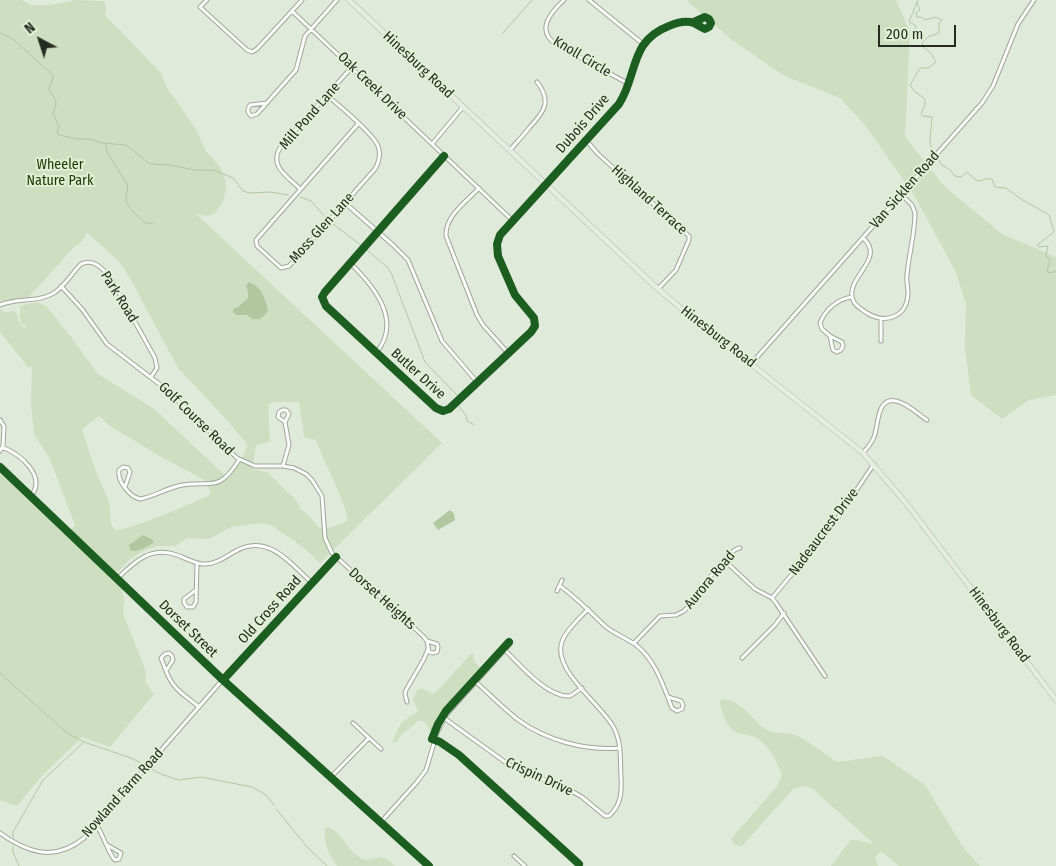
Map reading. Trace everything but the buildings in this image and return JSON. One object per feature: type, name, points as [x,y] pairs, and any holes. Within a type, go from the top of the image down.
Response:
[{"type":"main road","name":"Hinesburg Road","points":[[349,0],[658,289],[863,453],[906,503],[1056,700]]},
{"type":"street","points":[[207,0],[200,7],[250,52],[257,50],[302,0]]},
{"type":"street","points":[[267,103],[250,105],[248,114],[251,116],[256,115],[267,103],[297,68],[304,37],[336,0]]},
{"type":"street","name":"Knoll Circle","points":[[564,0],[547,20],[546,30],[549,38],[555,44],[629,84]]},
{"type":"street","points":[[590,0],[643,44]]},
{"type":"street","name":"Van Sicklen Road","points":[[751,364],[987,98],[1018,24],[1034,0]]},
{"type":"street","name":"Oak Creek Drive","points":[[292,11],[513,221]]},
{"type":"street","name":"Dubois Drive","points":[[546,185],[617,106],[629,84],[635,59],[643,44],[665,27],[681,22],[694,22],[706,17],[710,20],[711,24],[705,29],[694,22]]},
{"type":"street","name":"Mill Pond Lane","points":[[300,189],[281,171],[277,163],[277,155],[282,145],[352,67]]},
{"type":"street","points":[[510,151],[544,108],[545,95],[537,82]]},
{"type":"street","name":"Moss Glen Lane","points":[[327,95],[358,124],[377,144],[379,160],[375,169],[289,266],[281,268],[257,246],[256,240],[358,124]]},
{"type":"street","points":[[432,144],[463,107]]},
{"type":"street","name":"Highland Terrace","points":[[586,140],[598,154],[689,236],[677,268],[658,289]]},
{"type":"street","name":"Butler Drive","points":[[444,156],[323,294],[322,301],[376,353],[441,411],[449,409],[533,330],[536,324],[534,318],[515,295],[497,252],[499,238],[546,185]]},
{"type":"street","points":[[479,188],[449,221],[446,228],[446,236],[477,315],[483,325],[508,354]]},
{"type":"street","points":[[863,238],[870,245],[870,254],[854,284],[852,297],[860,308],[872,316],[880,319],[889,318],[903,310],[907,300],[907,278],[915,215],[912,205],[902,195]]},
{"type":"street","points":[[345,203],[408,260],[442,342],[477,382]]},
{"type":"street","name":"Park Road","points":[[0,305],[46,296],[61,286],[83,263],[91,262],[102,268],[112,280],[156,360],[157,368],[152,377]]},
{"type":"street","points":[[350,263],[374,288],[386,319],[388,330],[386,337],[376,353]]},
{"type":"street","name":"Golf Course Road","points":[[61,286],[78,304],[107,344],[167,390],[239,460],[256,466],[283,466],[297,469],[306,474],[318,487],[324,504],[326,541],[336,557]]},
{"type":"street","points":[[830,336],[833,350],[837,352],[841,350],[844,346],[842,342],[830,336],[821,327],[822,319],[838,301],[852,297]]},
{"type":"street","points":[[880,319],[881,341]]},
{"type":"street","points":[[863,453],[875,436],[880,409],[887,403],[896,401],[902,403],[927,420]]},
{"type":"street","points":[[0,420],[4,425],[1,449],[16,455],[34,473],[37,485],[31,496]]},
{"type":"street","points":[[283,466],[289,442],[285,422]]},
{"type":"street","points":[[125,487],[130,473],[129,469],[124,467],[119,469],[118,474],[125,487],[132,496],[140,499],[178,486],[213,484],[228,476],[239,460]]},
{"type":"street","name":"Nadeaucrest Drive","points":[[772,598],[833,525],[874,464]]},
{"type":"street","name":"Dorset Street","points":[[0,467],[223,680],[429,866]]},
{"type":"street","points":[[118,578],[139,559],[156,552],[175,554],[197,563],[209,564],[220,561],[244,547],[264,546],[280,554],[312,583]]},
{"type":"street","name":"Aurora Road","points":[[634,643],[660,616],[676,615],[684,611],[724,560],[734,550],[740,548]]},
{"type":"street","name":"Old Cross Road","points":[[223,680],[336,557]]},
{"type":"street","name":"Dorset Heights","points":[[336,557],[427,641],[435,643],[438,647],[437,652],[431,653],[428,649],[427,641]]},
{"type":"street","points":[[724,560],[755,589],[772,598],[825,676]]},
{"type":"street","points":[[196,590],[184,599],[184,604],[187,607],[193,607],[195,604],[196,590],[197,563]]},
{"type":"street","points":[[557,591],[562,580]]},
{"type":"street","points":[[560,586],[611,630],[634,643],[652,662],[668,697],[674,710],[681,710],[683,706],[682,701],[668,697]]},
{"type":"street","points":[[476,682],[516,718],[539,732],[596,749],[620,748],[614,727],[563,664],[560,648],[565,634],[588,610]]},
{"type":"street","points":[[742,658],[775,625],[784,613]]},
{"type":"street","points":[[382,822],[426,770],[437,733],[444,718],[510,644]]},
{"type":"street","points":[[407,702],[406,690],[428,649]]},
{"type":"street","points":[[505,650],[552,691],[568,696],[575,694],[582,688]]},
{"type":"street","points":[[166,671],[173,660],[169,653],[161,658],[166,671],[174,688],[200,707]]},
{"type":"street","name":"Nowland Farm Road","points":[[0,833],[19,846],[37,852],[62,850],[76,844],[84,838],[223,680]]},
{"type":"street","name":"Crispin Drive","points":[[444,718],[505,762],[564,787],[582,797],[605,816],[609,816],[618,804],[622,794],[620,748]]},
{"type":"street","points":[[353,723],[381,749]]},
{"type":"street","points":[[332,777],[370,738]]},
{"type":"street","points":[[96,824],[111,857],[116,860],[119,859],[121,853],[107,845]]},
{"type":"street","points":[[514,856],[525,866]]},
{"type":"green space","name":"Wheeler Nature Park","points":[[0,0],[22,0],[30,5],[50,5],[77,0],[104,1],[106,6],[105,15],[161,73],[167,89],[195,128],[206,151],[220,167],[225,179],[226,190],[223,202],[214,214],[207,216],[196,214],[442,443],[320,563],[289,537],[272,526],[262,523],[231,527],[209,539],[187,538],[176,546],[158,546],[145,550],[131,558],[112,578],[123,593],[124,616],[146,672],[145,681],[154,694],[110,747],[82,737],[41,777],[17,806],[0,800],[0,474],[2,472],[67,535],[75,525],[49,457],[34,434],[31,405],[32,365],[30,368],[28,367],[0,332],[0,309],[4,312],[14,311],[18,316],[19,323],[25,329],[26,327],[20,322],[20,306],[36,302],[46,306],[98,374],[154,409],[228,478],[240,463],[247,444],[178,368],[130,278],[118,260],[87,233],[82,241],[74,247],[29,297],[0,302]],"holes":[[[272,402],[299,402],[304,437],[315,440],[317,443],[344,505],[348,521],[329,528],[319,528],[301,509],[295,499],[267,472],[252,469],[256,445],[270,442],[268,405]],[[99,416],[110,426],[206,481],[211,494],[179,509],[134,526],[117,530],[114,528],[111,523],[109,502],[98,477],[82,429]]]},
{"type":"green space","points":[[686,0],[896,0],[910,32],[905,137],[944,186],[1002,234],[1056,257],[1056,395],[1029,400],[1002,419],[971,395],[965,348],[966,304],[955,270],[914,195],[865,125],[840,98],[783,75],[732,40]]},
{"type":"green space","points":[[472,653],[474,655],[473,660],[480,668],[479,671],[436,719],[432,730],[424,721],[418,721],[401,735],[397,742],[392,742],[401,723],[418,711],[413,700],[417,690],[422,688],[433,694]]},
{"type":"green space","points":[[722,699],[741,706],[765,729],[798,736],[837,762],[883,756],[925,785],[963,847],[980,866],[899,866],[881,851],[875,857],[878,866],[831,866],[851,839],[874,844],[813,789],[806,786],[793,789],[742,846],[735,845],[731,839],[777,786],[782,775],[774,758],[762,742],[752,736],[738,733],[730,727],[722,711],[720,702]]},
{"type":"green space","points":[[325,828],[333,829],[359,857],[368,860],[383,858],[395,866],[337,866],[329,853],[326,843]]},
{"type":"shaded area","points":[[249,282],[260,290],[268,310],[259,319],[253,319],[247,315],[236,315],[233,312],[233,309],[248,298],[246,286]]},
{"type":"shaded area","points":[[450,510],[454,514],[455,520],[438,530],[433,523]]},
{"type":"shaded area","points":[[143,535],[153,540],[153,543],[139,550],[130,550],[129,545]]},
{"type":"waterway","points":[[502,34],[532,0]]},
{"type":"waterway","points":[[918,0],[909,22],[915,25],[917,33],[924,35],[922,46],[931,53],[936,62],[928,68],[920,68],[910,85],[914,91],[925,99],[925,105],[921,114],[932,117],[931,146],[942,165],[955,176],[961,177],[967,172],[977,181],[992,179],[995,187],[1006,188],[1049,215],[1054,232],[1037,245],[1039,247],[1048,246],[1046,255],[1050,261],[1047,271],[1050,273],[1056,271]]},
{"type":"waterway","points":[[917,3],[920,10],[916,13],[917,17],[925,20],[936,17],[942,20],[939,23],[939,33],[928,37],[924,41]]},
{"type":"waterway","points":[[0,33],[13,39],[53,75],[49,89],[56,100],[53,113],[59,127],[57,133],[59,135],[77,139],[91,139],[102,143],[126,145],[150,164],[171,165],[194,170],[214,170],[233,178],[243,191],[249,193],[271,192],[288,195]]},
{"type":"waterway","points":[[106,144],[107,152],[127,184],[126,200],[129,207],[145,223],[153,223]]},
{"type":"waterway","points":[[300,197],[311,201],[326,218]]},
{"type":"waterway","points":[[333,224],[362,246]]},
{"type":"waterway","points":[[367,250],[388,268],[392,275],[425,362],[458,396]]},
{"type":"waterway","points":[[458,405],[466,415],[467,421],[474,425]]},
{"type":"waterway","points":[[0,673],[67,733],[84,742],[141,763]]},
{"type":"waterway","points":[[13,837],[13,832],[43,780],[84,742]]},
{"type":"waterway","points":[[149,768],[178,780],[201,777],[252,787],[266,795],[274,805]]},
{"type":"waterway","points":[[276,809],[308,848],[327,866]]},
{"type":"waterway","points":[[13,846],[13,852],[19,866]]},
{"type":"cycle path","points":[[444,156],[322,297],[326,306],[436,408],[443,411],[449,409],[531,332],[535,326],[534,318],[515,295],[498,256],[497,244],[500,235],[619,104],[625,93],[636,60],[647,40],[656,32],[677,23],[691,22],[705,29],[711,23],[705,17],[694,22]]},
{"type":"cycle path","points":[[0,467],[223,680],[429,866]]},
{"type":"cycle path","points":[[223,680],[336,557]]},
{"type":"cycle path","points":[[509,642],[446,711],[432,739],[459,755],[579,864]]}]
